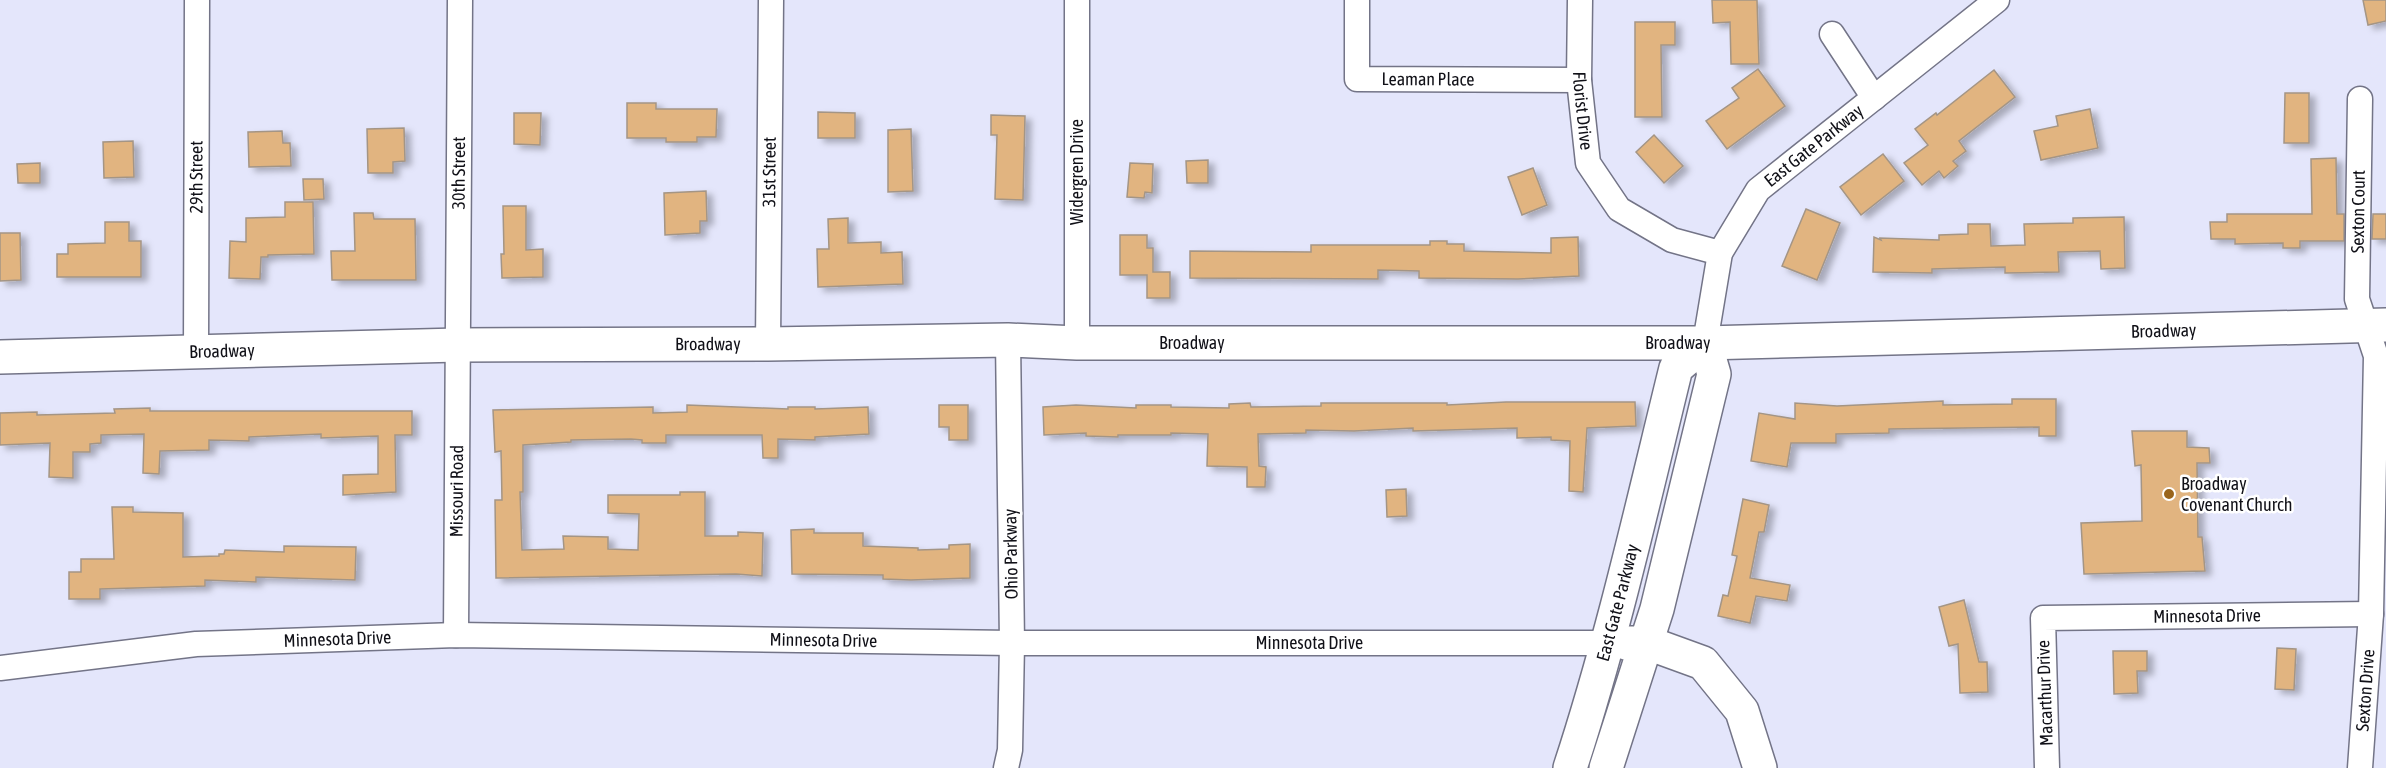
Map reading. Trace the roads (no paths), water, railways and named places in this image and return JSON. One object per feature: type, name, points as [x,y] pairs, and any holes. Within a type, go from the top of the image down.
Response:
[{"type":"main road","name":"Broadway","points":[[0,357],[195,354],[458,345],[768,344],[1008,340],[1077,344],[1705,344],[2376,325]]},
{"type":"main road","name":"East Gate Parkway","points":[[1570,768],[1587,717],[1676,368],[1705,344],[1714,374],[1647,643],[1606,768]]},
{"type":"main road","name":"Minnesota Drive","points":[[1606,643],[1647,643],[1703,663],[1742,711],[1760,768]]},
{"type":"street","name":"29th Street","points":[[195,354],[197,0]]},
{"type":"street","name":"30th Street","points":[[458,345],[460,0]]},
{"type":"street","name":"31st Street","points":[[768,344],[771,0]]},
{"type":"street","name":"Widergren Drive","points":[[1077,0],[1077,344]]},
{"type":"street","name":"Leaman Place","points":[[1357,0],[1357,79],[1579,80]]},
{"type":"street","name":"Florist Drive","points":[[1580,0],[1579,80],[1588,163],[1619,210],[1672,240],[1720,253]]},
{"type":"street","name":"East Gate Parkway","points":[[1705,344],[1720,253],[1758,190],[1997,0]]},
{"type":"street","points":[[1832,34],[1874,98]]},
{"type":"street","name":"Sexton Court","points":[[2360,99],[2357,299],[2376,325]]},
{"type":"street","name":"Sexton Drive","points":[[2360,768],[2371,614],[2376,325]]},
{"type":"street","name":"Ohio Parkway","points":[[1006,768],[1010,750],[1012,643],[1008,340]]},
{"type":"street","name":"Missouri Road","points":[[456,635],[458,345]]},
{"type":"street","name":"Minnesota Drive","points":[[2043,618],[2371,614]]},
{"type":"street","name":"Macarthur Drive","points":[[2043,618],[2047,768]]},
{"type":"street","name":"Minnesota Drive","points":[[0,668],[196,644],[456,635],[1012,643],[1606,643]]},
{"type":"place","name":"Broadway Covenant Church","points":[[2169,494]]}]
